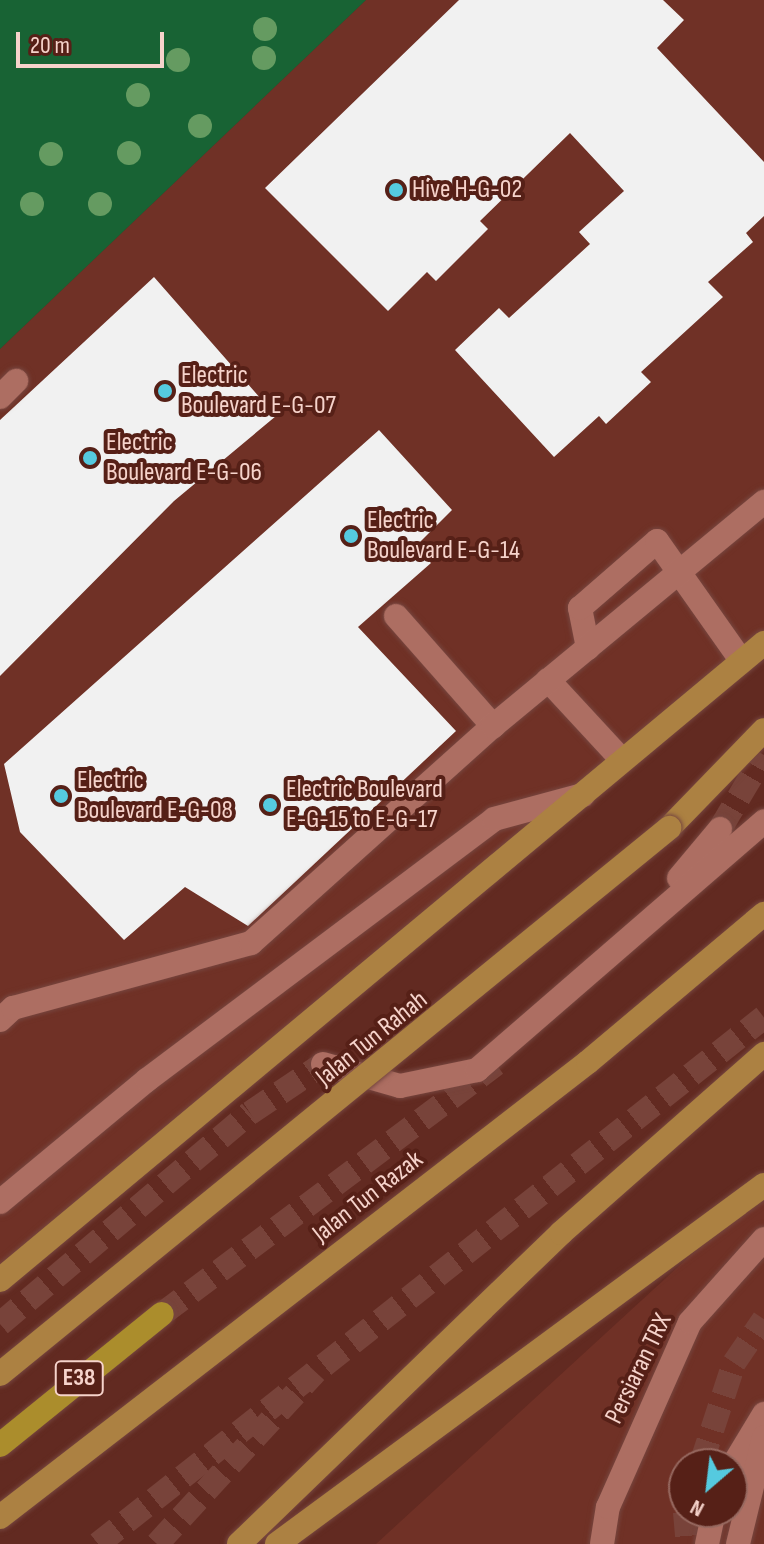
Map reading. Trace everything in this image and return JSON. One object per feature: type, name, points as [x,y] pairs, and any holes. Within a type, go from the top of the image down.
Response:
[{"type":"highway","name":"E38","points":[[0,1445],[162,1314]]},
{"type":"main road","points":[[0,1280],[764,643]]},
{"type":"main road","name":"Jalan Tun Rahah","points":[[0,1374],[446,1016],[669,828],[764,730]]},
{"type":"main road","name":"Jalan Tun Razak","points":[[0,1517],[588,1062],[764,914]]},
{"type":"main road","points":[[239,1544],[561,1233],[764,1054]]},
{"type":"main road","points":[[277,1544],[764,1185]]},
{"type":"lane","points":[[0,1020],[13,1008],[251,943],[493,726],[764,502]]},
{"type":"lane","points":[[588,648],[580,608],[657,541],[741,660]]},
{"type":"lane","points":[[396,616],[493,726]]},
{"type":"lane","points":[[548,680],[622,760]]},
{"type":"lane","points":[[0,1202],[147,1080],[494,819],[583,795]]},
{"type":"lane","points":[[323,1064],[400,1086],[477,1070],[764,821]]},
{"type":"lane","points":[[637,929],[720,829]]},
{"type":"lane","name":"Persiaran TRX","points":[[602,1544],[608,1507],[690,1322],[764,1239]]},
{"type":"lane","points":[[743,1448],[764,1414]]},
{"type":"lane","points":[[738,1544],[764,1437]]},
{"type":"shaded area","points":[[366,0],[764,0],[764,647],[0,1270],[0,349]]},
{"type":"shaded area","points":[[764,1188],[764,1544],[376,1544]]},
{"type":"green space","points":[[0,0],[366,0],[0,349]]},
{"type":"building","points":[[459,0],[663,0],[684,20],[657,48],[764,162],[764,216],[746,233],[753,242],[708,282],[723,297],[641,372],[651,382],[606,424],[599,416],[554,457],[455,350],[499,308],[509,318],[590,244],[579,232],[624,191],[570,133],[480,221],[488,229],[436,281],[427,272],[388,311],[265,188]]},
{"type":"building","points":[[154,277],[276,416],[174,501],[0,676],[0,420]]},
{"type":"building","points":[[379,430],[452,510],[415,547],[431,563],[358,627],[456,731],[248,926],[185,887],[124,940],[20,832],[4,764]]},
{"type":"tunnel","points":[[720,829],[764,755]]},
{"type":"tunnel","points":[[98,1544],[764,1017]]},
{"type":"tunnel","points":[[0,1324],[250,1113],[323,1064]]},
{"type":"tunnel","points":[[162,1314],[496,1064]]},
{"type":"tunnel","points":[[706,1448],[734,1363],[764,1319]]},
{"type":"tunnel","points":[[157,1544],[315,1372]]},
{"type":"tunnel","points":[[686,1528],[688,1544]]},
{"type":"place","name":"Hive H-G-02","points":[[396,190]]},
{"type":"place","name":"Electric Boulevard E-G-07","points":[[165,391]]},
{"type":"place","name":"Electric Boulevard E-G-06","points":[[90,458]]},
{"type":"place","name":"Electric Boulevard E-G-14","points":[[351,536]]},
{"type":"place","name":"Electric Boulevard E-G-08","points":[[61,796]]},
{"type":"place","name":"Electric Boulevard E-G-15 to E-G-17","points":[[270,805]]}]
